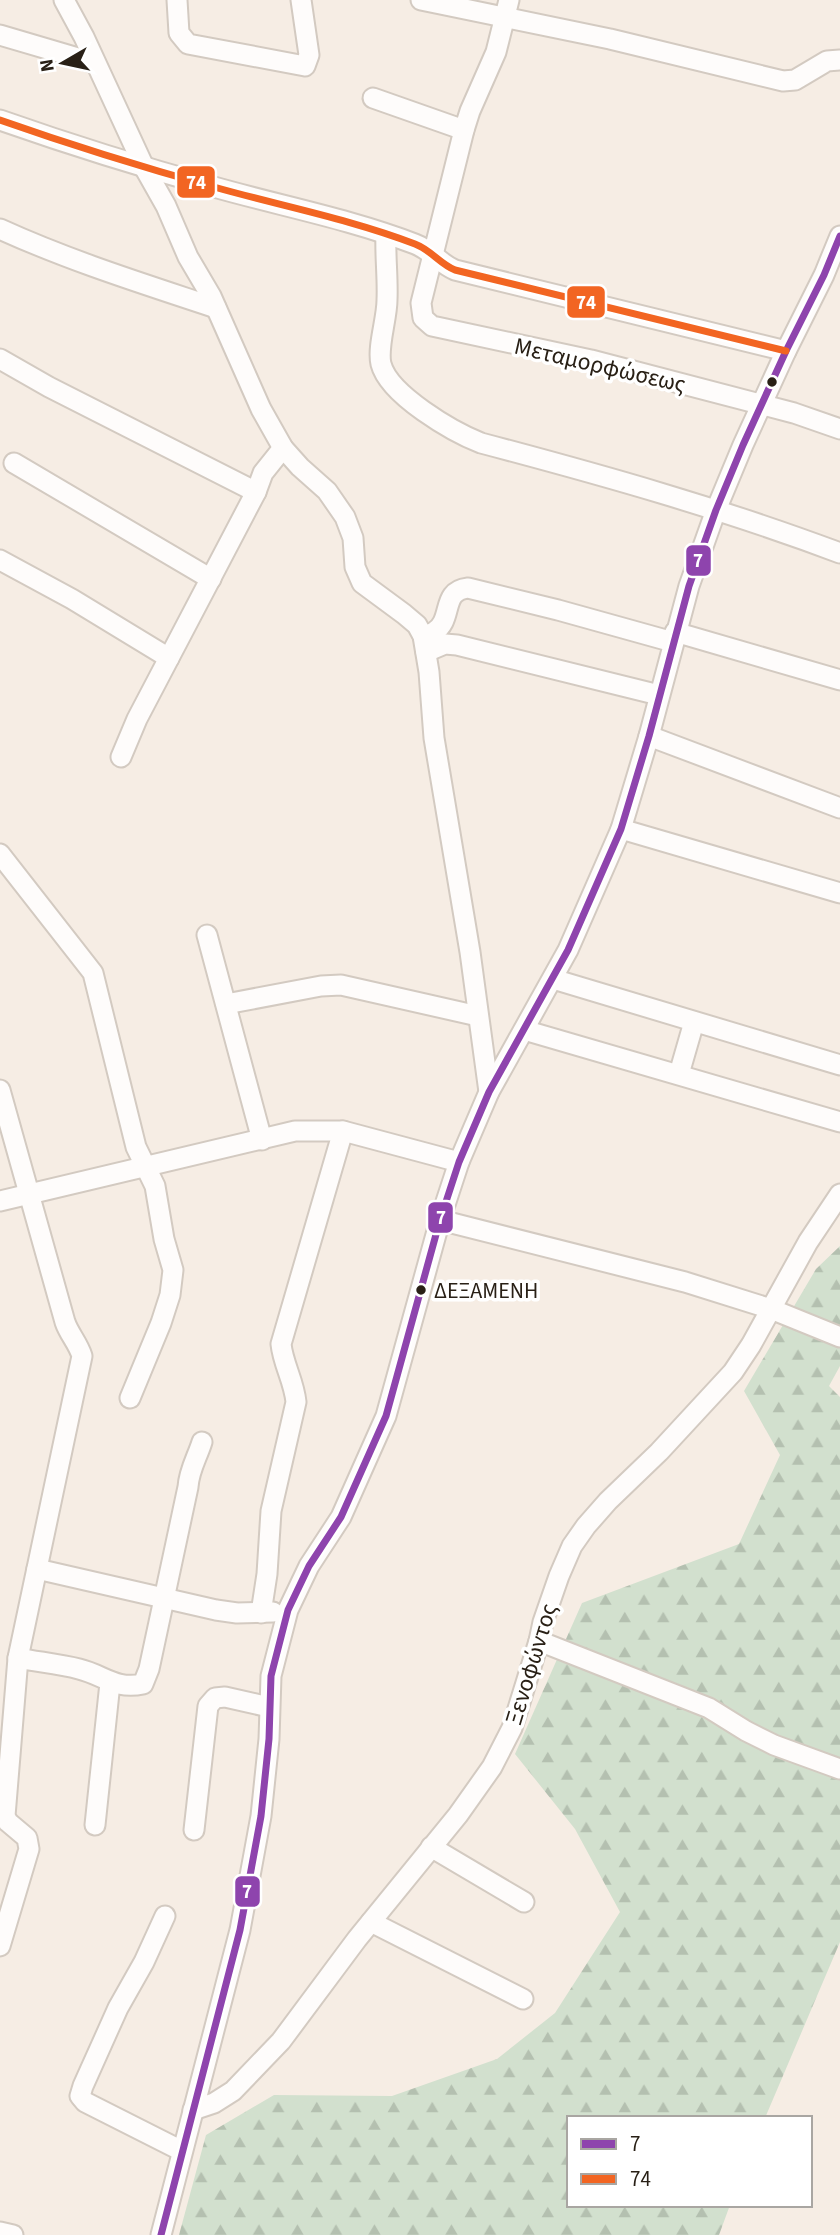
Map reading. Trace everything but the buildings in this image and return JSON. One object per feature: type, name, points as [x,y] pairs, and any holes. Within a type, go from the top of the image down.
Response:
[{"type":"street","points":[[64,0],[144,167],[216,308],[261,409],[283,448],[327,491],[345,517],[353,538],[355,567],[362,583],[417,625],[424,644],[434,738],[462,902],[489,1092]]},
{"type":"street","points":[[177,0],[179,33],[188,44],[305,66],[309,55],[301,0]]},
{"type":"street","points":[[421,0],[507,9],[610,39],[783,81],[795,80],[827,61],[840,60]]},
{"type":"street","points":[[433,254],[470,111],[496,52],[507,9]]},
{"type":"street","points":[[0,35],[95,63]]},
{"type":"street","points":[[373,98],[464,131]]},
{"type":"street","points":[[0,120],[144,167],[386,234],[418,245],[433,254],[442,265],[454,270],[786,351]]},
{"type":"street","points":[[0,229],[129,279],[216,308]]},
{"type":"street","points":[[386,234],[387,300],[380,362],[386,377],[398,391],[443,424],[460,435],[481,443],[608,477],[716,510],[840,553]]},
{"type":"street","points":[[161,2235],[242,1917],[261,1815],[269,1739],[271,1676],[288,1610],[309,1566],[341,1517],[386,1416],[440,1220],[459,1162],[489,1092],[568,950],[621,830],[689,586],[716,510],[840,236]]},
{"type":"street","name":"Μεταμορφώσεως","points":[[433,254],[421,303],[424,318],[432,326],[591,360],[794,413],[840,429]]},
{"type":"street","points":[[0,359],[49,387],[256,492]]},
{"type":"street","points":[[121,757],[137,719],[256,492],[263,473],[283,448]]},
{"type":"street","points":[[14,463],[211,579]]},
{"type":"street","points":[[0,560],[72,599],[169,658]]},
{"type":"street","points":[[424,644],[444,620],[452,595],[459,589],[468,588],[840,680]]},
{"type":"street","points":[[424,644],[457,645],[659,695]]},
{"type":"street","points":[[649,736],[840,808]]},
{"type":"street","points":[[621,830],[840,892]]},
{"type":"street","points":[[0,854],[93,973],[136,1147],[155,1186],[164,1239],[173,1270],[170,1295],[161,1324],[130,1398]]},
{"type":"street","points":[[207,935],[262,1139]]},
{"type":"street","points":[[553,979],[840,1065]]},
{"type":"street","points":[[226,1004],[321,986],[341,985],[478,1016]]},
{"type":"street","points":[[679,1074],[694,1022]]},
{"type":"street","points":[[524,1030],[840,1122]]},
{"type":"street","points":[[0,1090],[69,1335],[79,1346],[82,1356],[18,1658],[4,1805],[8,1822],[27,1838],[29,1849],[0,1946]]},
{"type":"street","points":[[0,1201],[295,1131],[343,1131],[459,1162]]},
{"type":"street","points":[[261,1613],[267,1574],[271,1511],[296,1402],[295,1388],[281,1344],[343,1131]]},
{"type":"street","name":"Ξενοφώντος","points":[[193,2110],[214,2103],[233,2091],[281,2041],[371,1922],[458,1815],[503,1749],[522,1699],[543,1622],[572,1546],[586,1526],[628,1480],[659,1452],[733,1372],[808,1242],[840,1194]]},
{"type":"street","points":[[440,1220],[685,1282],[771,1309],[840,1337]]},
{"type":"street","points":[[18,1658],[80,1669],[98,1675],[110,1683],[132,1686],[143,1684],[149,1668],[188,1487],[189,1471],[202,1442]]},
{"type":"street","points":[[37,1569],[226,1612],[261,1613],[288,1610]]},
{"type":"street","points":[[539,1641],[709,1708],[774,1745],[840,1769]]},
{"type":"street","points":[[95,1825],[110,1683]]},
{"type":"street","points":[[194,1830],[208,1706],[215,1698],[225,1697],[269,1707]]},
{"type":"street","points":[[430,1847],[524,1902]]},
{"type":"street","points":[[165,1916],[144,1962],[118,2008],[80,2096],[85,2102],[182,2151]]},
{"type":"street","points":[[371,1922],[523,1999]]},
{"type":"street","points":[[0,2232],[13,2235]]},
{"type":"green space","points":[[840,1246],[840,1366],[829,1386],[840,1397],[840,1942],[766,2116],[567,2116],[567,2207],[729,2207],[719,2235],[179,2235],[206,2135],[274,2095],[392,2096],[497,2059],[555,2013],[620,1912],[575,1829],[515,1754],[582,1603],[739,1544],[780,1455],[744,1391],[816,1269]]},
{"type":"transit line","name":"74","points":[[0,120],[160,172],[390,235],[421,247],[455,270],[786,351]]},
{"type":"transit line","name":"7","points":[[161,2235],[240,1930],[261,1816],[269,1739],[271,1676],[288,1610],[309,1566],[341,1517],[386,1416],[440,1220],[459,1162],[489,1092],[568,950],[621,829],[689,586],[716,510],[743,445],[840,236]]},
{"type":"place","name":"ΔΕΞΑΜΕΝΗ","points":[[421,1290]]}]
